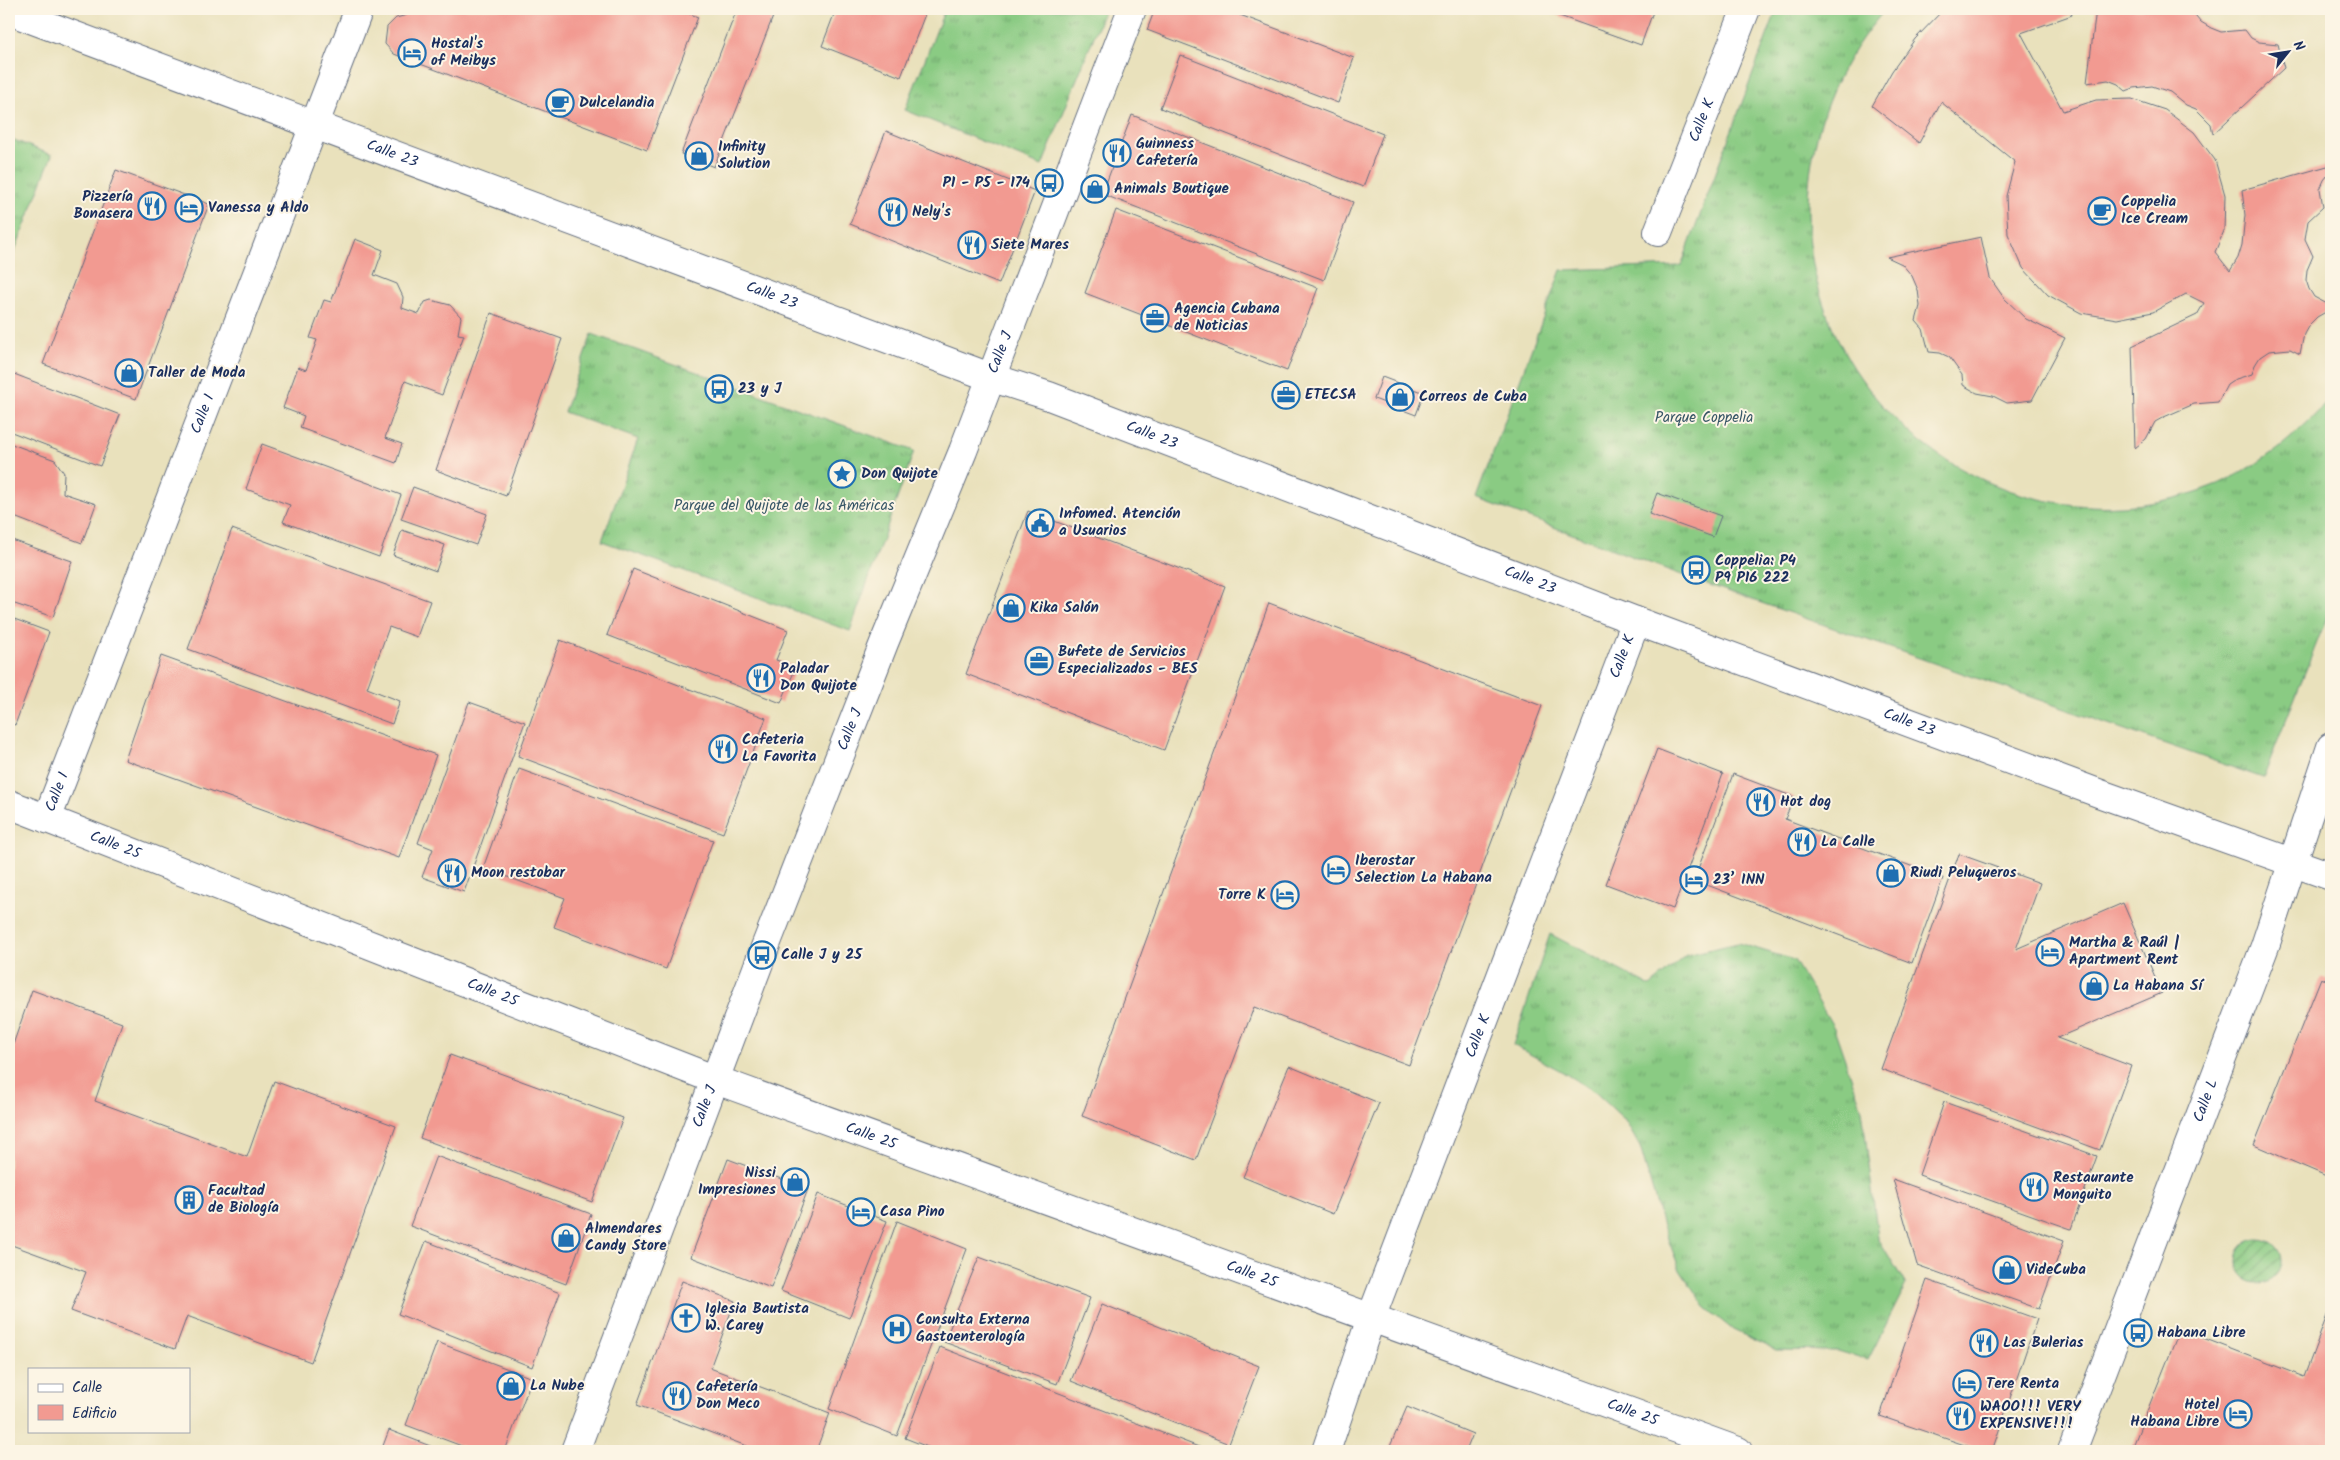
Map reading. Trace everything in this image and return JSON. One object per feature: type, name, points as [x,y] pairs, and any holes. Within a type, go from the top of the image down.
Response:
[{"type":"street","name":"Calle I","points":[[47,819],[359,9]]},
{"type":"street","name":"Calle J","points":[[574,1451],[766,946],[1132,9]]},
{"type":"street","name":"Calle K","points":[[1658,232],[1746,9]]},
{"type":"street","name":"Calle 23","points":[[9,11],[990,376],[1049,396],[1636,620],[2101,794],[2331,876]]},
{"type":"street","name":"Calle K","points":[[1326,1451],[1371,1318],[1568,804],[1636,620]]},
{"type":"street","name":"Calle L","points":[[2072,1451],[2265,946],[2331,746]]},
{"type":"street","name":"Calle 25","points":[[9,804],[716,1080],[1738,1451]]},
{"type":"green space","points":[[945,9],[1105,9],[1042,166],[905,110]]},
{"type":"green space","name":"Parque Coppelia","points":[[1777,9],[1886,9],[1856,47],[1844,68],[1824,112],[1817,136],[1809,184],[1813,264],[1836,336],[1876,398],[1929,448],[1993,484],[2065,504],[2141,504],[2218,484],[2234,476],[2265,458],[2293,436],[2331,398],[2331,607],[2263,778],[1687,577],[1476,498],[1561,270],[1681,266]]},
{"type":"green space","points":[[9,138],[52,155],[9,266]]},
{"type":"green space","name":"Parque del Quijote de las Américas","points":[[592,334],[914,451],[850,631],[602,541],[638,439],[564,412]]},
{"type":"green space","points":[[1550,934],[1650,986],[1686,955],[1738,943],[1794,960],[1834,1028],[1862,1109],[1878,1238],[1906,1285],[1868,1360],[1838,1351],[1776,1350],[1733,1330],[1705,1307],[1680,1270],[1663,1226],[1640,1147],[1624,1119],[1596,1093],[1561,1071],[1513,1045]]},
{"type":"green space","points":[[2259,1239],[2271,1243],[2277,1249],[2281,1261],[2277,1273],[2271,1279],[2259,1283],[2247,1279],[2241,1273],[2237,1261],[2241,1249],[2247,1243]]},
{"type":"building","points":[[409,9],[677,9],[698,17],[647,150],[394,54],[385,44],[387,27],[396,18],[407,15]]},
{"type":"building","points":[[737,9],[776,9],[714,167],[681,154]]},
{"type":"building","points":[[836,9],[927,9],[901,77],[822,46]]},
{"type":"building","points":[[1155,9],[1224,9],[1354,58],[1338,103],[1147,30]]},
{"type":"building","points":[[1540,9],[1654,9],[1641,45]]},
{"type":"building","points":[[1944,9],[2070,9],[2072,15],[2021,33],[2063,111],[2096,100],[2132,99],[2165,110],[2194,132],[2215,160],[2225,195],[2224,231],[2215,252],[2230,271],[2238,258],[2242,245],[2245,215],[2242,190],[2331,165],[2331,171],[2320,189],[2323,207],[2308,221],[2305,239],[2313,256],[2307,270],[2306,280],[2309,289],[2314,297],[2331,306],[2331,309],[2317,317],[2309,325],[2304,334],[2300,354],[2290,349],[2269,351],[2260,357],[2252,374],[2236,379],[2227,385],[2218,402],[2194,404],[2164,417],[2155,422],[2146,439],[2135,448],[2132,346],[2197,315],[2204,303],[2186,294],[2153,312],[2117,319],[2081,313],[2048,295],[2023,268],[2008,234],[2006,196],[2015,162],[1941,102],[1919,143],[1872,106],[1892,71],[1915,39]]},
{"type":"building","points":[[2096,9],[2190,9],[2201,22],[2221,32],[2245,30],[2251,38],[2259,42],[2278,44],[2284,68],[2213,134],[2211,124],[2196,109],[2186,105],[2170,92],[2152,86],[2126,91],[2118,84],[2108,80],[2087,83]]},
{"type":"building","points":[[1180,55],[1383,134],[1363,187],[1160,108]]},
{"type":"building","points":[[1132,115],[1353,202],[1324,280],[1102,194]]},
{"type":"building","points":[[886,131],[1035,191],[999,284],[850,224]]},
{"type":"building","points":[[116,170],[209,204],[136,399],[43,364]]},
{"type":"building","points":[[1116,210],[1318,288],[1287,371],[1085,293]]},
{"type":"building","points":[[1981,237],[1990,278],[2004,298],[2026,319],[2065,338],[2032,400],[2007,403],[1993,396],[1977,393],[1963,385],[1962,375],[1949,357],[1940,353],[1929,352],[1923,329],[1916,321],[1920,306],[1918,290],[1912,276],[1902,264],[1887,257]]},
{"type":"building","points":[[355,239],[383,250],[374,275],[397,284],[403,297],[402,308],[419,314],[425,302],[431,300],[450,305],[461,317],[458,334],[464,335],[442,395],[405,381],[385,438],[402,444],[396,463],[300,428],[304,416],[283,408],[298,367],[306,370],[317,340],[310,338],[324,300],[331,302]]},
{"type":"building","points":[[491,313],[562,339],[506,496],[436,470]]},
{"type":"building","points":[[9,372],[120,415],[100,466],[9,431]]},
{"type":"building","points":[[1382,377],[1424,393],[1416,415],[1374,399]]},
{"type":"building","points":[[9,443],[55,460],[64,473],[63,493],[96,504],[82,543],[9,515]]},
{"type":"building","points":[[262,444],[401,495],[379,557],[283,522],[290,505],[246,489]]},
{"type":"building","points":[[413,487],[487,514],[476,545],[401,519]]},
{"type":"building","points":[[1657,493],[1721,516],[1713,537],[1649,514]]},
{"type":"building","points":[[1028,511],[1225,586],[1164,750],[966,674]]},
{"type":"building","points":[[232,529],[430,601],[417,637],[389,627],[367,688],[400,701],[392,724],[188,649]]},
{"type":"building","points":[[402,530],[445,545],[436,571],[393,555]]},
{"type":"building","points":[[9,539],[72,561],[53,617],[9,602]]},
{"type":"building","points":[[633,569],[788,630],[776,660],[796,667],[781,703],[607,635]]},
{"type":"building","points":[[1269,603],[1542,706],[1409,1065],[1254,1007],[1196,1160],[1082,1116]]},
{"type":"building","points":[[9,617],[49,632],[15,725],[9,723]]},
{"type":"building","points":[[560,640],[766,718],[723,833],[518,756]]},
{"type":"building","points":[[161,656],[436,755],[399,858],[125,760]]},
{"type":"building","points":[[469,702],[525,722],[464,892],[422,877],[433,849],[418,843]]},
{"type":"building","points":[[1657,749],[1723,774],[1673,909],[1606,884]]},
{"type":"building","points":[[519,769],[713,840],[666,969],[554,927],[565,898],[483,868]]},
{"type":"building","points":[[1733,774],[1794,797],[1785,819],[1943,878],[1912,963],[1694,880]]},
{"type":"building","points":[[1959,854],[2040,883],[2016,949],[2123,903],[2162,993],[2057,1038],[2131,1066],[2100,1150],[1881,1069]]},
{"type":"building","points":[[2321,978],[2331,982],[2331,1178],[2254,1145]]},
{"type":"building","name":"Facultad de Biología","points":[[32,990],[122,1023],[95,1101],[247,1157],[274,1081],[396,1126],[311,1362],[187,1316],[175,1349],[71,1311],[86,1272],[9,1244],[9,1056]]},
{"type":"building","points":[[450,1055],[623,1118],[592,1202],[420,1138]]},
{"type":"building","points":[[1289,1066],[1379,1103],[1333,1214],[1243,1177]]},
{"type":"building","points":[[1944,1102],[2097,1156],[2071,1229],[1919,1175]]},
{"type":"building","points":[[436,1156],[591,1214],[566,1284],[410,1226]]},
{"type":"building","points":[[728,1159],[808,1189],[771,1288],[691,1257]]},
{"type":"building","points":[[1893,1179],[2064,1241],[2039,1309],[1917,1265]]},
{"type":"building","points":[[818,1194],[887,1221],[849,1318],[781,1291]]},
{"type":"building","name":"Consulta Externa Gastoenterología","points":[[897,1221],[967,1249],[897,1436],[829,1409]]},
{"type":"building","points":[[426,1241],[560,1293],[532,1367],[398,1314]]},
{"type":"building","points":[[979,1257],[1090,1298],[1057,1384],[944,1342]]},
{"type":"building","points":[[1927,1280],[2037,1319],[1992,1451],[1982,1451],[1880,1416]]},
{"type":"building","points":[[682,1281],[735,1301],[710,1368],[830,1413],[816,1451],[760,1451],[637,1405]]},
{"type":"building","points":[[1102,1304],[1259,1366],[1229,1444],[1071,1381]]},
{"type":"building","name":"Hotel Habana Libre","points":[[2331,1305],[2331,1451],[2131,1451],[2180,1329],[2304,1377]]},
{"type":"building","points":[[437,1342],[532,1378],[505,1451],[475,1451],[406,1425]]},
{"type":"building","points":[[940,1347],[1209,1451],[1030,1451],[1017,1446],[1015,1451],[938,1451],[905,1438]]},
{"type":"building","points":[[1407,1407],[1473,1434],[1466,1451],[1388,1451]]},
{"type":"building","points":[[389,1430],[443,1451],[381,1451]]},
{"type":"place","name":"Hostal's of Meibys","points":[[412,53]]},
{"type":"place","name":"Dulcelandia","points":[[560,103]]},
{"type":"place","name":"Guinness Cafetería","points":[[1117,153]]},
{"type":"place","name":"Infinity Solution","points":[[699,156]]},
{"type":"place","name":"P1 - P5 - 174","points":[[1049,183]]},
{"type":"place","name":"Animals Boutique","points":[[1095,189]]},
{"type":"place","name":"Pizzería Bonasera","points":[[152,206]]},
{"type":"place","name":"Vanessa y Aldo","points":[[189,208]]},
{"type":"place","name":"Coppelia Ice Cream","points":[[2102,211]]},
{"type":"place","name":"Nely's","points":[[893,212]]},
{"type":"place","name":"Siete Mares","points":[[972,245]]},
{"type":"place","name":"Agencia Cubana de Noticias","points":[[1155,318]]},
{"type":"place","name":"Taller de Moda","points":[[129,373]]},
{"type":"place","name":"23 y J","points":[[719,389]]},
{"type":"place","name":"ETECSA","points":[[1286,395]]},
{"type":"place","name":"Correos de Cuba","points":[[1400,397]]},
{"type":"place","name":"Don Quijote","points":[[842,474]]},
{"type":"place","name":"Infomed. Atención a Usuarios","points":[[1040,523]]},
{"type":"place","name":"Coppelia: P4 P9 P16 222","points":[[1696,570]]},
{"type":"place","name":"Kika Salón","points":[[1011,608]]},
{"type":"place","name":"Bufete de Servicios Especializados - BES","points":[[1039,661]]},
{"type":"place","name":"Paladar Don Quijote","points":[[761,678]]},
{"type":"place","name":"Cafeteria La Favorita","points":[[723,749]]},
{"type":"place","name":"Hot dog","points":[[1761,802]]},
{"type":"place","name":"La Calle","points":[[1802,842]]},
{"type":"place","name":"Iberostar Selection La Habana","points":[[1336,870]]},
{"type":"place","name":"Moon restobar","points":[[452,873]]},
{"type":"place","name":"Riudi Peluqueros","points":[[1891,873]]},
{"type":"place","name":"23’ INN","points":[[1694,880]]},
{"type":"place","name":"Torre K","points":[[1285,895]]},
{"type":"place","name":"Martha & Raúl | Apartment Rent","points":[[2050,952]]},
{"type":"place","name":"Calle J y 25","points":[[762,955]]},
{"type":"place","name":"La Habana Sí","points":[[2094,986]]},
{"type":"place","name":"Nissi Impresiones","points":[[795,1182]]},
{"type":"place","name":"Restaurante Monguito","points":[[2034,1187]]},
{"type":"place","name":"Facultad de Biología","points":[[189,1200]]},
{"type":"place","name":"Casa Pino","points":[[861,1212]]},
{"type":"place","name":"Almendares Candy Store","points":[[566,1238]]},
{"type":"place","name":"VideCuba","points":[[2007,1270]]},
{"type":"place","name":"Iglesia Bautista W. Carey","points":[[686,1318]]},
{"type":"place","name":"Consulta Externa Gastoenterología","points":[[897,1329]]},
{"type":"place","name":"Habana Libre","points":[[2138,1333]]},
{"type":"place","name":"Las Bulerias","points":[[1984,1343]]},
{"type":"place","name":"Tere Renta","points":[[1967,1384]]},
{"type":"place","name":"La Nube","points":[[511,1386]]},
{"type":"place","name":"Cafetería Don Meco","points":[[677,1396]]},
{"type":"place","name":"Hotel Habana Libre","points":[[2238,1414]]},
{"type":"place","name":"WAOO!!! VERY EXPENSIVE!!!","points":[[1961,1416]]}]
